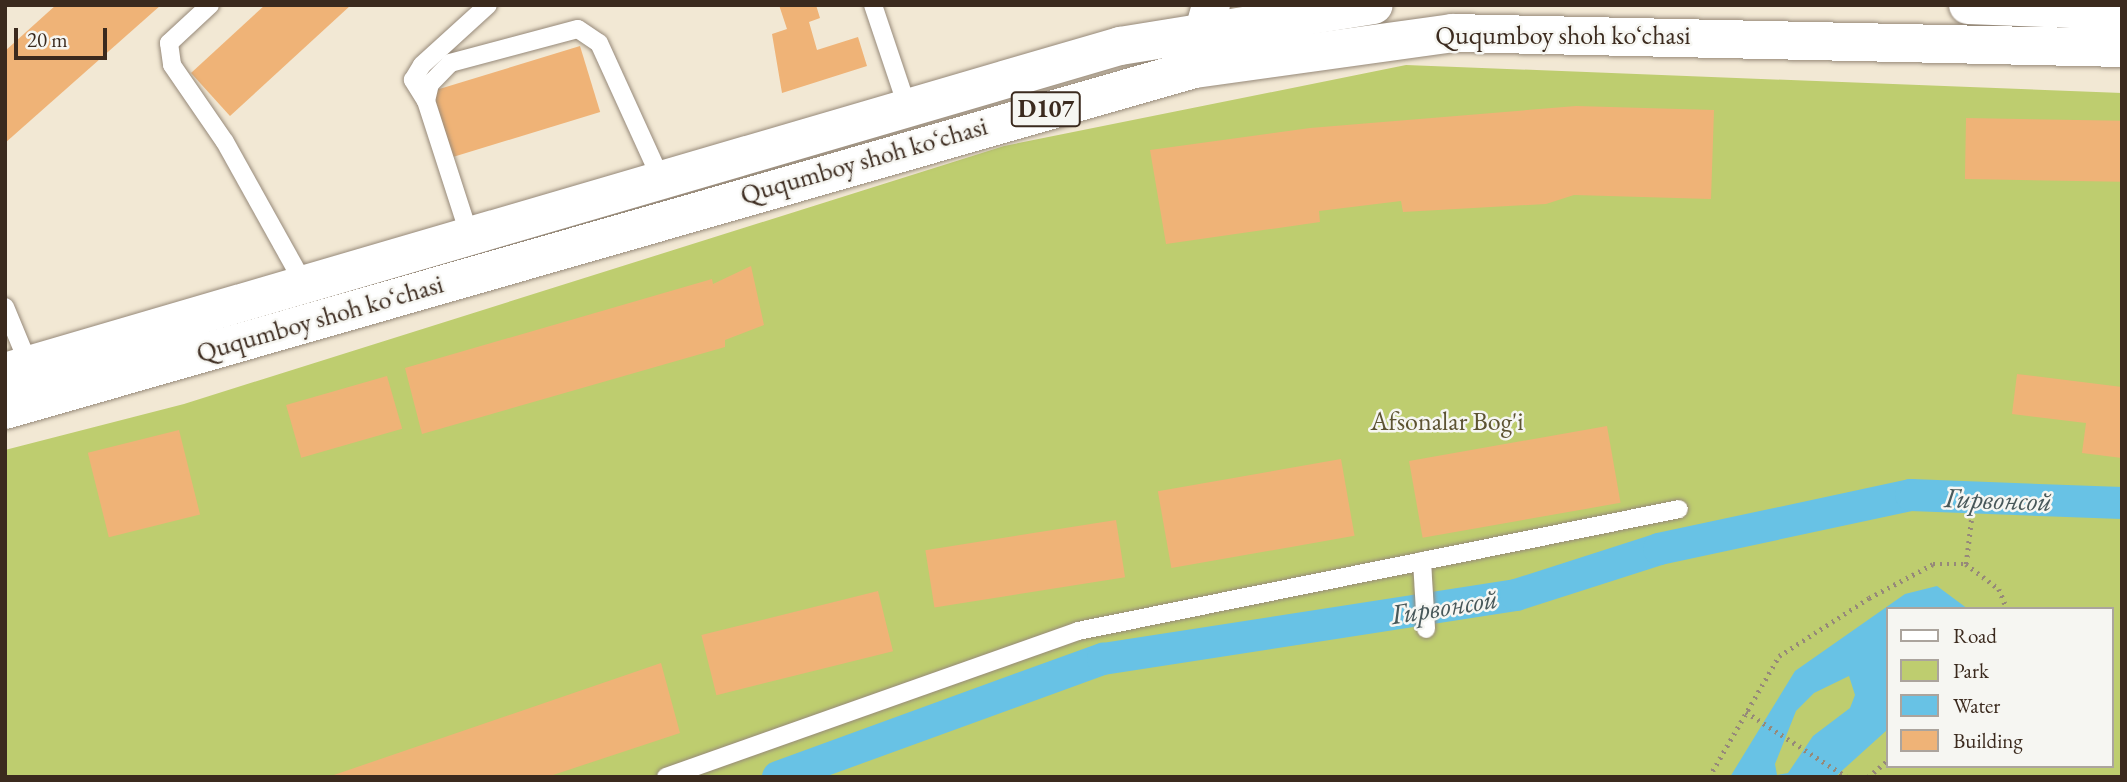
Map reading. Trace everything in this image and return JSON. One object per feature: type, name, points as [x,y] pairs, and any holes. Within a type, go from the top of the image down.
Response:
[{"type":"main road","name":"Ququmboy shoh koʻchasi","points":[[17,368],[469,234],[908,109],[1206,18],[1374,5]]},
{"type":"main road","points":[[1968,5],[2122,11]]},
{"type":"main road","points":[[1194,69],[1206,18]]},
{"type":"main road","name":"Ququmboy shoh koʻchasi","points":[[5,410],[1194,69],[1452,33],[2122,48]]},
{"type":"lane","points":[[210,5],[169,43],[172,65],[225,142],[304,284]]},
{"type":"lane","points":[[469,234],[426,101],[413,80],[422,65],[488,5]]},
{"type":"lane","points":[[873,5],[908,109]]},
{"type":"lane","points":[[426,101],[430,84],[450,63],[578,29],[599,43],[629,121],[661,179]]},
{"type":"lane","points":[[5,307],[17,368]]},
{"type":"lane","points":[[666,777],[686,773],[1077,631],[1679,509]]},
{"type":"lane","points":[[1422,561],[1426,629]]},
{"type":"path","points":[[1966,564],[1973,504]]},
{"type":"path","points":[[1709,777],[1779,656],[1933,564],[1966,564],[1999,589],[2006,607]]},
{"type":"path","points":[[1746,712],[1784,739],[1847,777]]},
{"type":"path","points":[[1868,777],[1885,763]]},
{"type":"green space","name":"Afsonalar Bog'i","points":[[1406,65],[2122,93],[2122,777],[5,777],[5,450],[184,404],[1004,146]]},
{"type":"water","points":[[1937,586],[1965,607],[1886,607],[1905,594]]},
{"type":"water","points":[[1885,608],[1885,732],[1835,777],[1730,777],[1795,671]],"holes":[[[1849,676],[1855,695],[1850,708],[1813,736],[1788,773],[1777,775],[1775,764],[1796,711],[1814,693]]]},
{"type":"building","points":[[56,5],[161,5],[5,143],[5,51]]},
{"type":"building","points":[[265,5],[351,5],[230,116],[191,73]]},
{"type":"building","points":[[779,5],[816,5],[820,18],[809,22],[817,50],[858,37],[867,66],[782,93],[772,34],[787,29]]},
{"type":"building","points":[[580,46],[600,112],[453,157],[433,91]]},
{"type":"building","points":[[1576,106],[1714,110],[1711,199],[1574,195],[1546,204],[1403,212],[1401,201],[1319,211],[1320,222],[1166,244],[1150,150],[1310,128]]},
{"type":"building","points":[[1966,118],[2122,121],[2121,182],[1965,179]]},
{"type":"building","points":[[751,266],[764,325],[725,340],[725,347],[422,434],[405,368],[712,279],[713,284]]},
{"type":"building","points":[[2017,374],[2122,387],[2122,458],[2082,453],[2086,423],[2012,414]]},
{"type":"building","points":[[387,376],[402,429],[301,458],[286,405]]},
{"type":"building","points":[[1607,426],[1621,503],[1423,538],[1409,461]]},
{"type":"building","points":[[179,430],[200,514],[109,537],[88,453]]},
{"type":"building","points":[[1341,459],[1355,536],[1171,568],[1158,491]]},
{"type":"building","points":[[1116,520],[1125,577],[934,607],[925,550]]},
{"type":"building","points":[[878,591],[893,651],[716,695],[701,635]]},
{"type":"building","points":[[661,663],[680,733],[547,777],[328,777]]},
{"type":"waterway","name":"Гирвонсой","points":[[778,777],[1103,659],[1516,595],[1659,549],[1911,495],[2122,503]]}]
